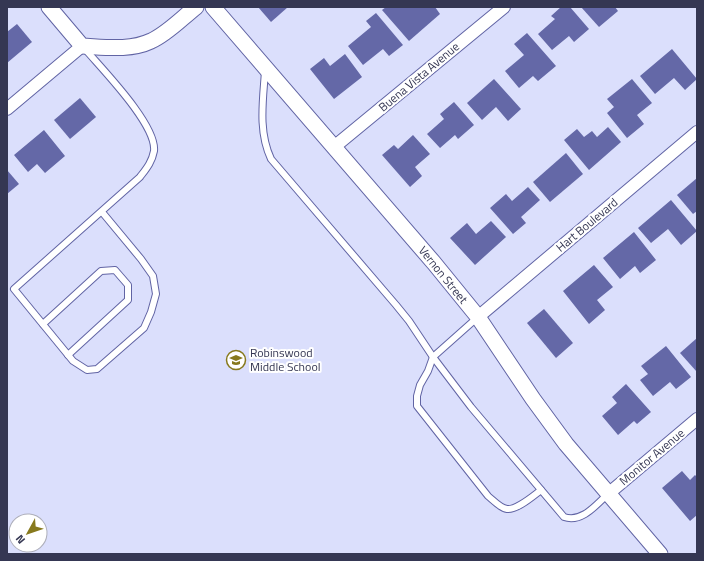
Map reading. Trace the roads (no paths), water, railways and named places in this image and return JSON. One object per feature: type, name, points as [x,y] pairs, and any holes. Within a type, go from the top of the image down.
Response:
[{"type":"street","points":[[49,7],[82,46]]},
{"type":"street","points":[[7,109],[82,46],[121,47],[140,45],[152,41],[166,32],[196,7]]},
{"type":"street","name":"Vernon Street","points":[[213,7],[434,262],[478,317],[533,399],[566,444],[660,554]]},
{"type":"street","name":"Buena Vista Avenue","points":[[334,147],[504,7]]},
{"type":"street","name":"Hart Boulevard","points":[[478,317],[697,132]]},
{"type":"street","name":"Monitor Avenue","points":[[608,494],[697,419]]},
{"type":"lane","points":[[82,46],[143,119],[151,134],[154,149],[151,163],[140,177],[102,212],[14,289],[68,355],[87,370],[97,369],[144,328],[151,312],[156,294],[153,276],[142,259],[102,212]]},
{"type":"lane","points":[[265,67],[263,131],[265,145],[271,160],[396,305],[470,407],[564,517],[572,519],[584,514],[608,494]]},
{"type":"lane","points":[[43,324],[101,271],[115,270],[128,285],[128,300],[68,355]]},
{"type":"lane","points":[[478,317],[433,357],[428,371],[420,385],[417,396],[418,406],[488,496],[499,505],[506,509],[512,508],[520,505],[541,490]]},
{"type":"place","name":"Robinswood Middle School","points":[[236,360]]}]
